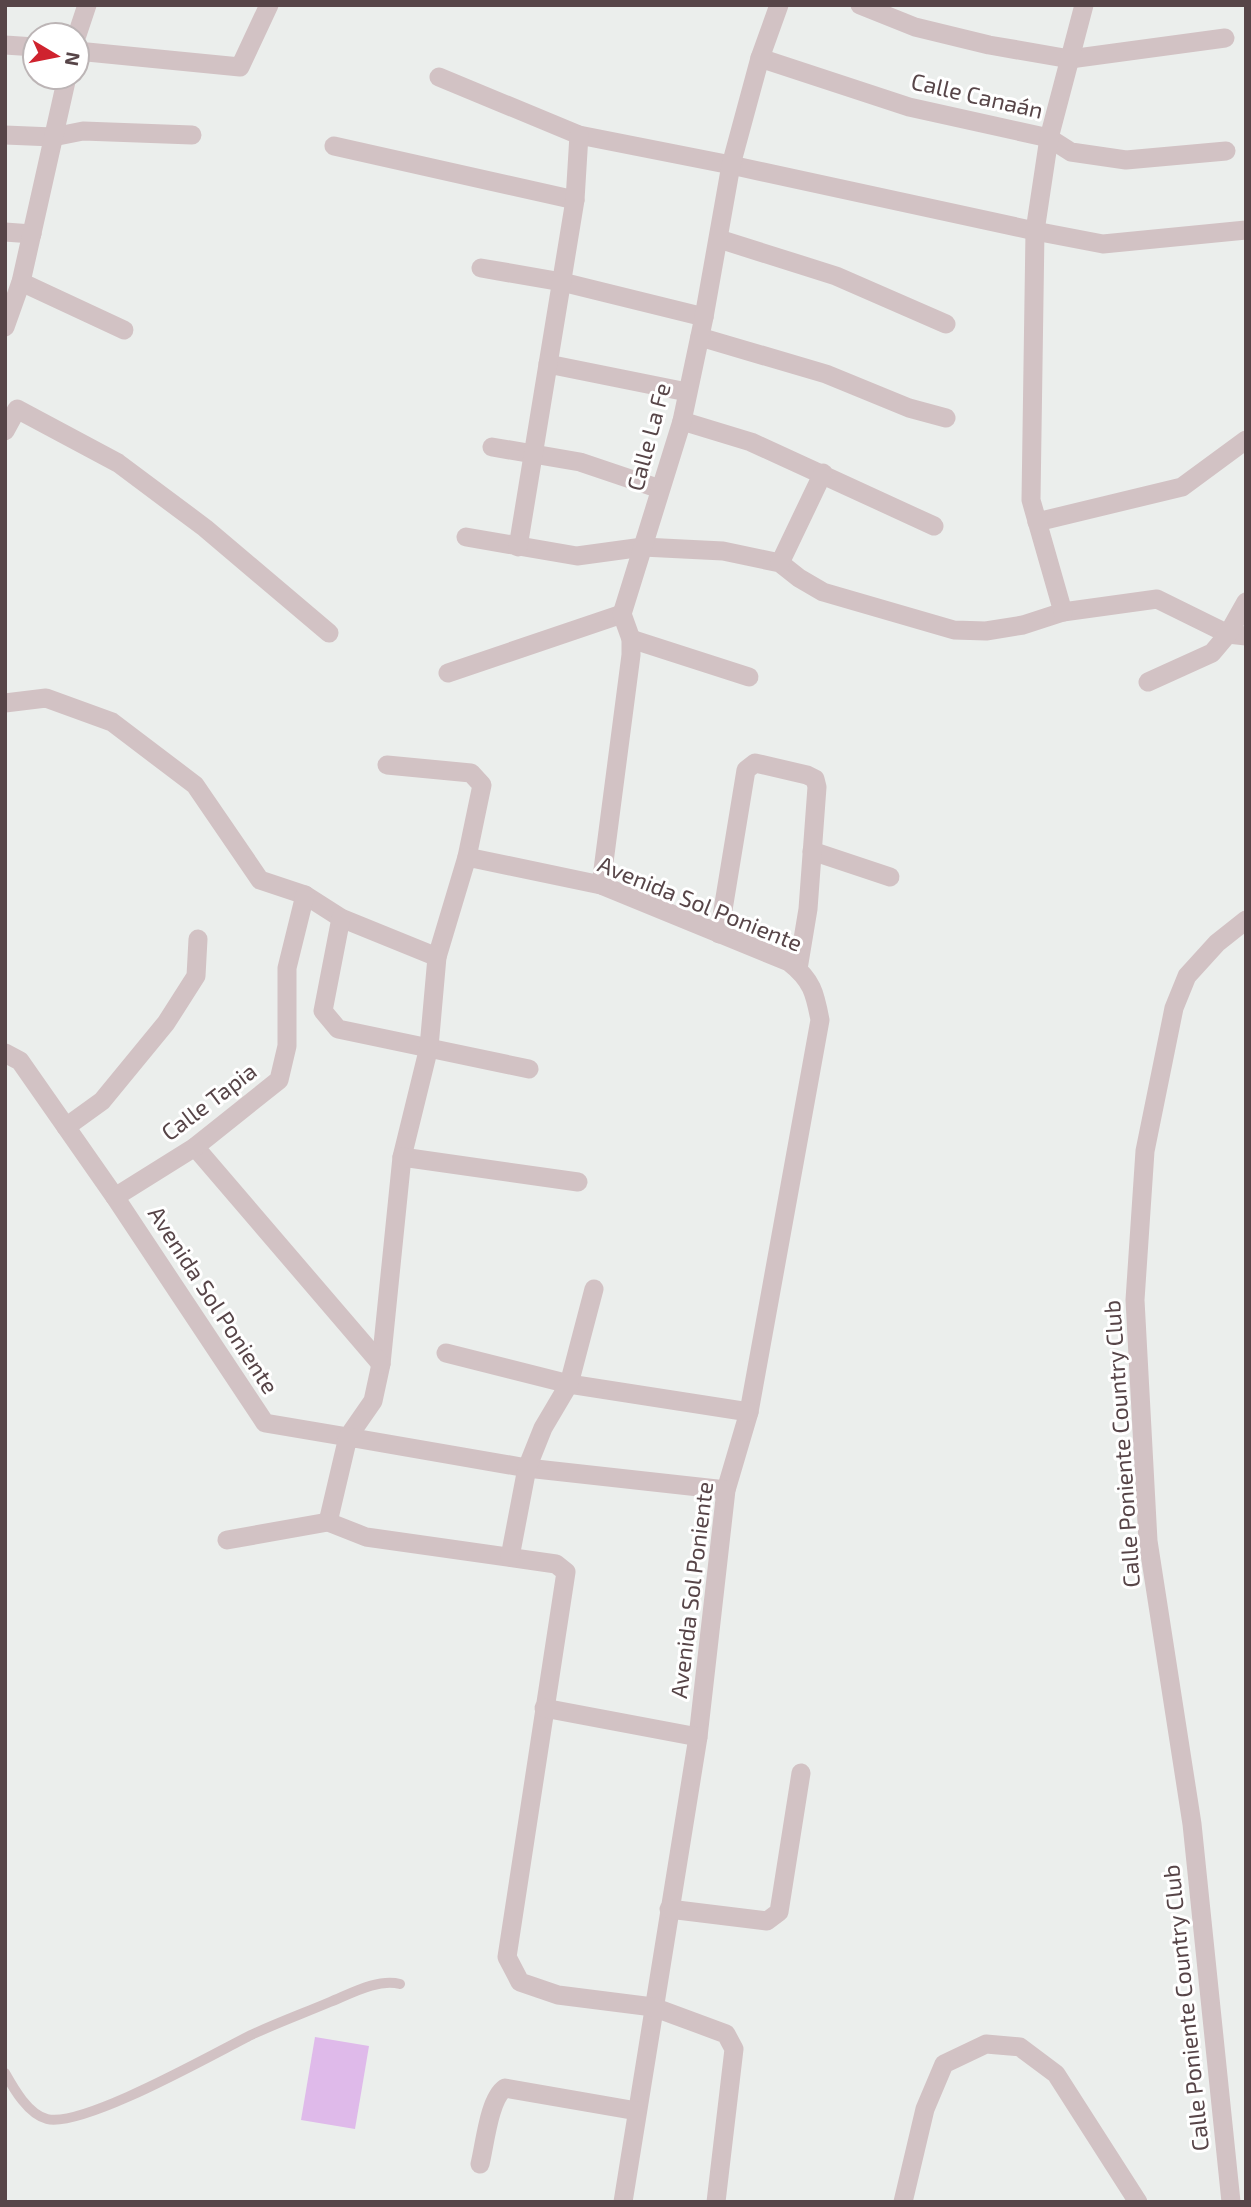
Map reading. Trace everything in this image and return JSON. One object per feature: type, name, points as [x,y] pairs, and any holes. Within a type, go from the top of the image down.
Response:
[{"type":"street","points":[[91,52],[240,67],[269,5]]},
{"type":"street","name":"Calle La Fe","points":[[622,614],[682,421],[719,239],[731,165],[760,58],[779,5]]},
{"type":"street","points":[[860,5],[915,27],[989,45],[1070,59],[1225,37]]},
{"type":"street","points":[[1063,612],[1031,500],[1034,231],[1049,138],[1084,5]]},
{"type":"street","name":"Calle Canaán","points":[[760,58],[909,107],[1049,138],[1071,152],[1126,160],[1226,151]]},
{"type":"street","points":[[439,77],[579,135],[1034,231],[1103,244],[1246,230]]},
{"type":"street","points":[[7,317],[21,282],[64,91]]},
{"type":"street","points":[[5,135],[53,137],[83,131],[192,135]]},
{"type":"street","points":[[517,547],[575,200],[579,135]]},
{"type":"street","points":[[334,146],[575,200]]},
{"type":"street","points":[[5,232],[32,234]]},
{"type":"street","points":[[719,239],[836,276],[946,324]]},
{"type":"street","points":[[481,268],[562,282],[704,317]]},
{"type":"street","points":[[21,282],[124,330]]},
{"type":"street","points":[[700,337],[826,374],[909,408],[947,418]]},
{"type":"street","points":[[548,364],[687,392]]},
{"type":"street","points":[[5,431],[11,407],[118,463],[205,528],[329,633]]},
{"type":"street","points":[[682,421],[751,442],[934,526]]},
{"type":"street","points":[[1037,522],[1182,487],[1246,440]]},
{"type":"street","points":[[492,447],[580,462],[660,489]]},
{"type":"street","points":[[780,562],[823,473]]},
{"type":"street","points":[[466,537],[577,556],[643,548],[723,551],[780,562],[799,578],[823,592],[954,630],[986,631],[1023,625],[1063,612],[1157,599],[1237,635]]},
{"type":"street","points":[[1148,682],[1212,653],[1237,635],[1246,602]]},
{"type":"street","points":[[448,673],[622,614],[631,639],[601,885]]},
{"type":"street","points":[[631,639],[749,677]]},
{"type":"street","points":[[5,703],[46,698],[112,722],[195,785],[260,880],[305,895],[341,918],[437,957]]},
{"type":"street","points":[[719,934],[746,770],[755,763],[815,779],[817,787],[808,909],[798,969]]},
{"type":"street","points":[[328,1522],[348,1437],[373,1401],[382,1364],[402,1157],[429,1047],[437,957],[467,857],[482,785],[471,773],[387,765]]},
{"type":"street","points":[[812,851],[890,877]]},
{"type":"street","name":"Avenida Sol Poniente","points":[[467,857],[601,885],[789,962],[805,975],[815,995],[820,1020],[749,1412],[726,1490],[698,1737],[623,2202]]},
{"type":"street","name":"Calle Tapia","points":[[115,1197],[195,1147],[279,1080],[287,1046],[287,968],[305,895]]},
{"type":"street","points":[[341,918],[324,1011],[338,1030],[529,1069]]},
{"type":"street","name":"Calle Poniente Country Club","points":[[1231,2202],[1192,1824],[1148,1541],[1135,1300],[1145,1152],[1174,1008],[1187,976],[1217,943],[1246,920]]},
{"type":"street","points":[[66,1127],[102,1101],[166,1023],[196,976],[198,939]]},
{"type":"street","name":"Avenida Sol Poniente","points":[[5,1053],[20,1061],[115,1197],[265,1423],[527,1468],[726,1490]]},
{"type":"street","points":[[195,1147],[382,1364]]},
{"type":"street","points":[[402,1157],[578,1182]]},
{"type":"street","points":[[510,1557],[527,1468],[543,1428],[569,1384],[593,1289]]},
{"type":"street","points":[[446,1353],[569,1384],[749,1412]]},
{"type":"street","points":[[227,1540],[328,1522],[366,1536],[556,1564],[566,1572],[507,1957],[520,1982],[558,1995],[653,2007],[726,2034],[734,2049],[716,2202]]},
{"type":"street","points":[[544,1708],[698,1737]]},
{"type":"street","points":[[669,1909],[767,1921],[779,1912],[801,1773]]},
{"type":"street","points":[[903,2202],[925,2109],[944,2064],[986,2044],[1020,2046],[1056,2074],[1138,2202]]},
{"type":"street","points":[[480,2164],[494,2105],[499,2092],[505,2088],[636,2111]]},
{"type":"lane","points":[[5,2073],[35,2114],[60,2121],[94,2110],[192,2067],[253,2035],[352,1993],[388,1981],[400,1984]]},
{"type":"shaded area","points":[[315,2037],[369,2046],[355,2129],[301,2120]]}]
